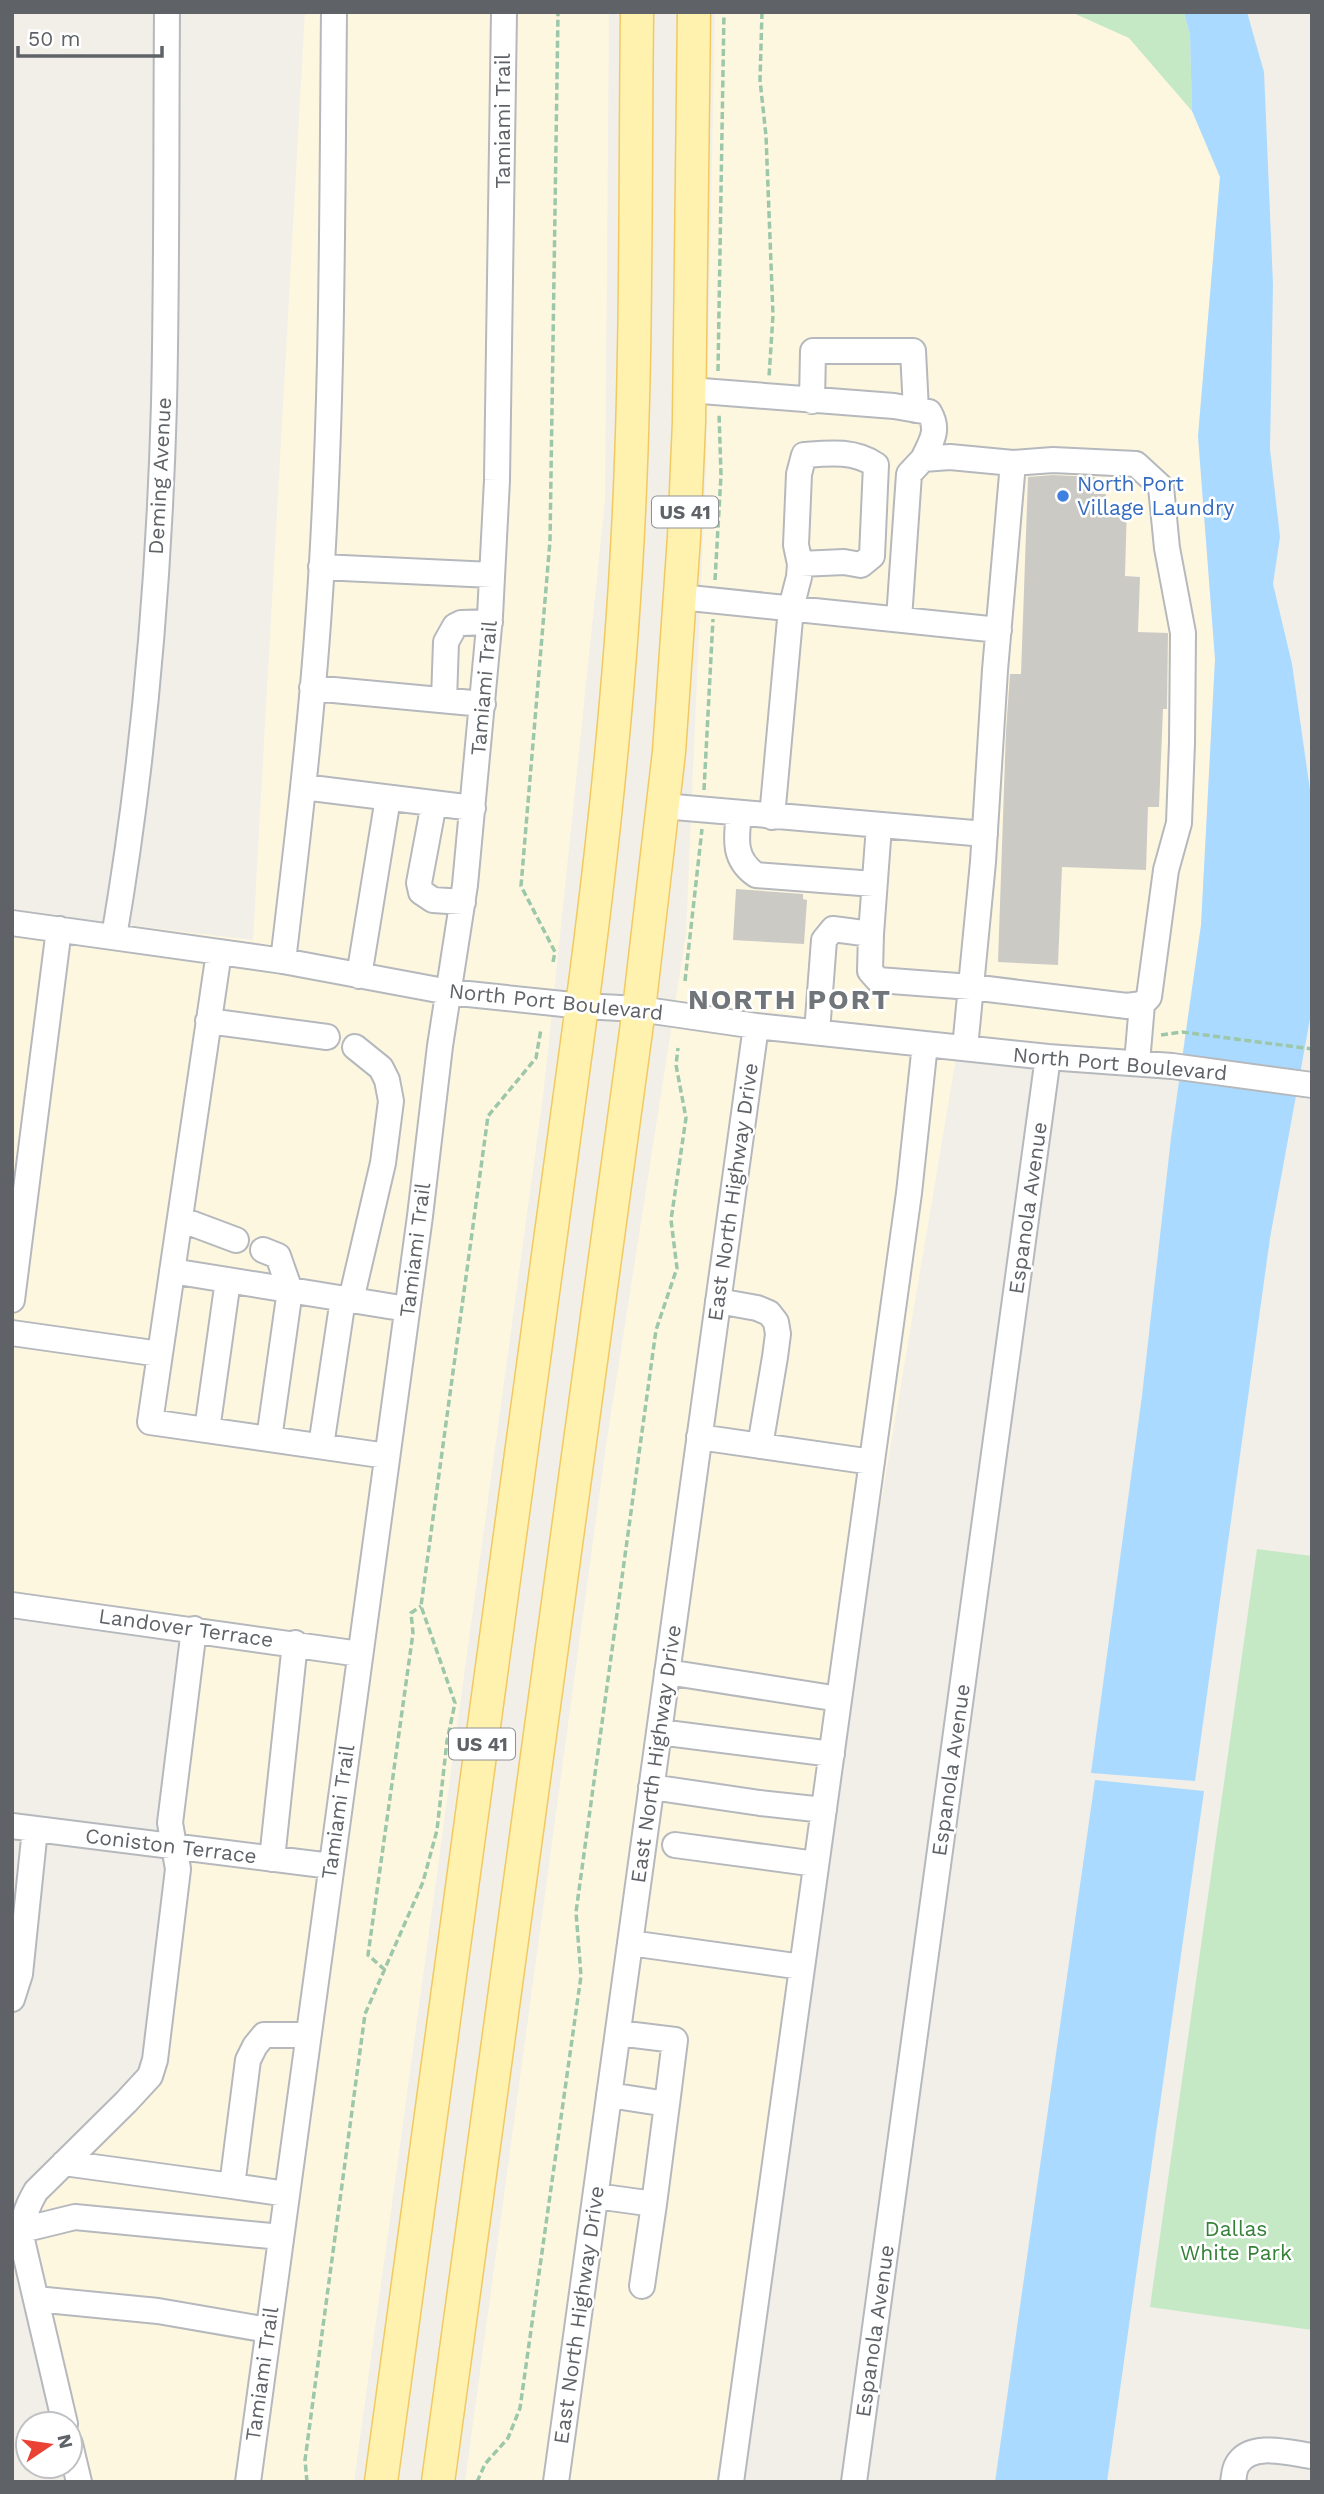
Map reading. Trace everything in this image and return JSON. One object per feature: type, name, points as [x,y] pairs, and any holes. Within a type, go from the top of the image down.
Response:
[{"type":"main road","name":"US 41","points":[[385,2475],[582,1006],[610,772],[628,530],[632,417],[636,12]]},
{"type":"main road","name":"US 41","points":[[438,2482],[639,1009],[663,806],[680,597],[689,390],[694,12]]},
{"type":"street","name":"Deming Avenue","points":[[114,937],[131,838],[142,746],[159,508],[164,403],[167,12]]},
{"type":"street","points":[[283,961],[313,688],[321,568],[330,330],[334,12]]},
{"type":"street","name":"Tamiami Trail","points":[[248,2482],[407,1309],[440,1046],[463,902],[473,808],[490,622],[497,480],[504,12]]},
{"type":"street","points":[[812,401],[813,351],[913,351],[916,410]]},
{"type":"street","points":[[689,390],[929,412],[935,421],[936,434],[923,460],[909,474],[899,620]]},
{"type":"street","points":[[772,817],[790,608],[800,564],[796,545],[799,485],[804,455],[838,453],[865,458],[876,465]]},
{"type":"street","points":[[800,564],[844,562],[861,565],[872,556],[876,465],[885,458],[923,460],[950,457],[1013,463],[1054,460],[1136,464],[1161,486],[1167,548],[1183,632],[1179,823],[1166,870],[1149,997],[1142,1004],[1127,1006],[971,987],[878,980],[870,971],[879,825]]},
{"type":"street","points":[[965,1048],[985,834],[1013,463]]},
{"type":"street","points":[[321,568],[492,575]]},
{"type":"street","points":[[680,597],[999,629]]},
{"type":"street","points":[[444,700],[446,642],[449,634],[461,623],[490,622]]},
{"type":"street","points":[[313,688],[483,704]]},
{"type":"street","points":[[303,787],[473,808]]},
{"type":"street","points":[[359,975],[388,798]]},
{"type":"street","points":[[434,803],[419,883],[421,891],[433,900],[463,902]]},
{"type":"street","points":[[663,806],[985,834]]},
{"type":"street","points":[[739,814],[737,850],[744,865],[756,875],[874,884]]},
{"type":"street","name":"North Port Boulevard","points":[[12,923],[283,961],[449,992],[639,1009],[756,1026],[1048,1057],[1172,1066],[1312,1085]]},
{"type":"street","points":[[12,1300],[60,929]]},
{"type":"street","points":[[817,1032],[824,940],[833,929],[871,933]]},
{"type":"street","points":[[219,952],[150,1422],[387,1456]]},
{"type":"street","points":[[1137,1063],[1142,1004]]},
{"type":"street","points":[[208,1021],[327,1037]]},
{"type":"street","name":"East North Highway Drive","points":[[556,2482],[756,1026]]},
{"type":"street","points":[[731,2482],[909,1193],[925,1044]]},
{"type":"street","points":[[321,1446],[347,1299],[383,1163],[391,1101],[387,1080],[381,1068],[355,1046]]},
{"type":"street","name":"Espanola Avenue","points":[[854,2482],[1048,1057]]},
{"type":"street","points":[[180,1219],[236,1240]]},
{"type":"street","points":[[263,1250],[278,1256],[289,1290],[269,1439]]},
{"type":"street","points":[[173,1271],[407,1309]]},
{"type":"street","points":[[207,1430],[228,1280]]},
{"type":"street","points":[[718,1301],[757,1308],[769,1313],[776,1322],[778,1334],[760,1446]]},
{"type":"street","points":[[12,1333],[160,1354]]},
{"type":"street","points":[[699,1437],[872,1462]]},
{"type":"street","name":"Landover Terrace","points":[[12,1605],[360,1654]]},
{"type":"street","points":[[62,2410],[22,2240],[22,2230],[26,2209],[36,2191],[127,2102],[149,2076],[155,2060],[178,1869],[170,1823],[194,1629]]},
{"type":"street","points":[[272,1859],[295,1643]]},
{"type":"street","points":[[667,1672],[839,1699]]},
{"type":"street","points":[[659,1732],[832,1754]]},
{"type":"street","points":[[651,1787],[824,1810]]},
{"type":"street","points":[[12,1999],[20,1974],[24,1827]]},
{"type":"street","name":"Coniston Terrace","points":[[24,1827],[331,1866]]},
{"type":"street","points":[[675,1845],[816,1864]]},
{"type":"street","points":[[630,1943],[802,1967]]},
{"type":"street","points":[[618,2033],[676,2040],[642,2286]]},
{"type":"street","points":[[232,2186],[248,2060],[255,2046],[264,2035],[308,2035]]},
{"type":"street","points":[[609,2095],[667,2104]]},
{"type":"street","points":[[64,2163],[287,2194]]},
{"type":"street","points":[[596,2196],[654,2204]]},
{"type":"street","points":[[22,2230],[75,2217],[281,2237]]},
{"type":"street","points":[[36,2299],[158,2311],[268,2330]]},
{"type":"street","points":[[1233,2482],[1236,2466],[1244,2457],[1255,2453],[1268,2450],[1312,2456]]},
{"type":"path","points":[[553,962],[555,952],[521,886],[550,541],[558,12]]},
{"type":"path","points":[[762,12],[760,80],[766,136],[773,315],[768,397]]},
{"type":"path","points":[[307,2482],[305,2460],[365,2014],[423,1882],[437,1830],[447,1741],[455,1703],[421,1606],[488,1116],[536,1058],[541,1029]]},
{"type":"path","points":[[1182,1032],[1312,1049]]},
{"type":"path","points":[[477,2482],[485,2464],[508,2438],[520,2408],[576,2016],[581,1976],[576,1912],[656,1330],[677,1268],[671,1220],[686,1118],[676,1065],[678,1048]]},
{"type":"path","points":[[385,1970],[368,1955],[413,1633],[411,1613],[421,1606]]},
{"type":"shaded area","points":[[305,12],[493,12],[486,480],[479,616],[454,884],[440,980],[127,928],[127,925],[253,940]]},
{"type":"shaded area","points":[[515,12],[609,12],[605,500],[554,993],[462,983],[476,885],[502,616],[509,480]]},
{"type":"shaded area","points":[[715,12],[1071,12],[1129,38],[1192,111],[1220,177],[1198,436],[1215,659],[1201,925],[1182,1055],[1050,1047],[675,1004],[686,934],[706,470]]},
{"type":"shaded area","points":[[12,933],[281,971],[436,1000],[351,1642],[12,1594]]},
{"type":"shaded area","points":[[458,1003],[552,1013],[543,1096],[354,2482],[258,2482]]},
{"type":"shaded area","points":[[672,1024],[743,1034],[545,2482],[465,2482],[606,1446]]},
{"type":"shaded area","points":[[765,1037],[956,1058],[716,2482],[568,2482]]},
{"type":"shaded area","points":[[204,1641],[348,1662],[321,1855],[184,1838],[181,1822]]},
{"type":"shaded area","points":[[188,1859],[318,1875],[236,2482],[91,2482],[84,2453],[84,2410],[74,2410],[33,2239],[36,2212],[45,2197],[135,2109]]},
{"type":"green space","points":[[1071,12],[1184,12],[1190,35],[1192,111],[1129,38]]},
{"type":"green space","name":"Dallas White Park","points":[[1257,1549],[1312,1556],[1312,2330],[1150,2307]]},
{"type":"water","points":[[1184,12],[1247,12],[1264,72],[1273,285],[1270,449],[1280,537],[1273,584],[1292,664],[1310,790],[1312,1008],[1270,1238],[1195,1781],[1091,1773],[1142,1396],[1171,1138],[1201,925],[1215,659],[1198,436],[1220,177],[1192,111],[1190,35]]},
{"type":"water","points":[[1095,1780],[1204,1791],[1107,2482],[995,2482]]},
{"type":"building","points":[[1028,477],[1095,477],[1094,494],[1106,494],[1105,504],[1127,505],[1125,576],[1140,577],[1138,632],[1168,633],[1167,709],[1163,709],[1159,807],[1148,807],[1146,870],[1062,867],[1058,965],[998,962],[1006,731],[1010,674],[1021,674]]},
{"type":"building","points":[[736,889],[803,894],[803,899],[807,900],[804,944],[733,940]]},
{"type":"place","name":"North Port Village Laundry","points":[[1063,496]]},
{"type":"district","name":"NORTH PORT","points":[[790,999]]}]
